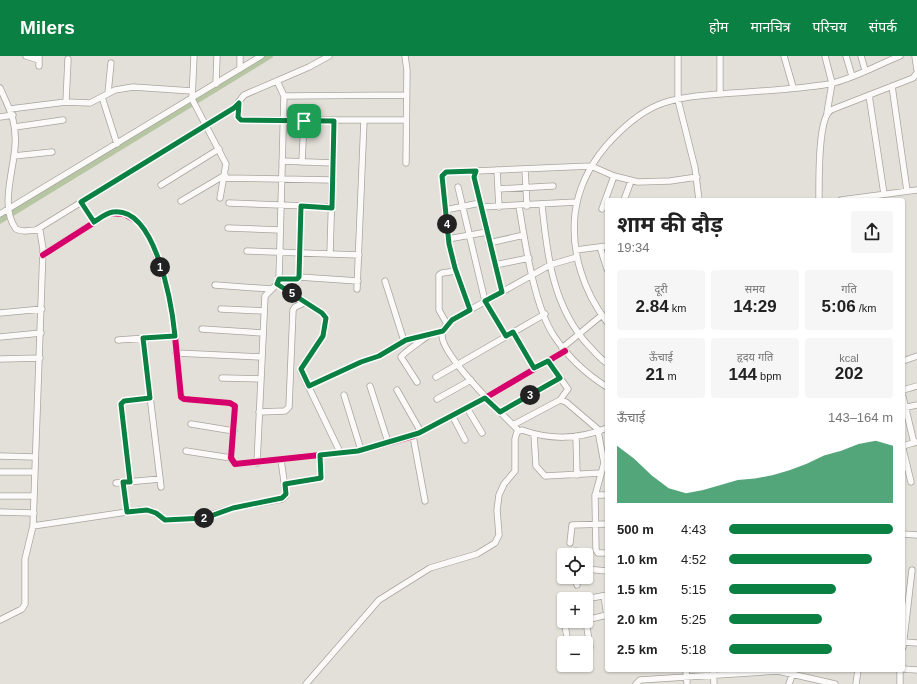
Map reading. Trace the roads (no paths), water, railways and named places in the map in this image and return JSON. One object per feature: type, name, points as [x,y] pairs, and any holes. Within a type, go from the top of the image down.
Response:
[{"type":"street","points":[[26,56],[39,58],[39,66]]},
{"type":"street","points":[[194,56],[192,100],[226,164],[220,198]]},
{"type":"street","points":[[216,84],[217,56]]},
{"type":"street","points":[[240,56],[240,69]]},
{"type":"street","points":[[261,56],[192,100],[3,214],[12,226],[20,231],[36,230],[234,108],[244,95],[329,56]]},
{"type":"street","points":[[404,56],[407,70],[406,163]]},
{"type":"street","points":[[678,56],[678,100],[697,177],[699,198]]},
{"type":"street","points":[[720,56],[720,94]]},
{"type":"street","points":[[784,56],[793,87]]},
{"type":"street","points":[[819,198],[820,164],[824,124],[832,83],[825,56]]},
{"type":"street","points":[[846,56],[852,76]]},
{"type":"street","points":[[861,56],[865,70]]},
{"type":"street","points":[[605,319],[588,291],[577,257],[574,233],[577,202],[591,166],[596,158],[629,122],[658,105],[678,100],[720,94],[832,83],[852,76],[887,58],[900,56]]},
{"type":"street","points":[[915,56],[917,70]]},
{"type":"street","points":[[66,102],[68,59]]},
{"type":"street","points":[[108,93],[110,63]]},
{"type":"street","points":[[827,113],[830,110],[913,78],[917,75]]},
{"type":"street","points":[[257,463],[264,311],[266,294],[278,281],[280,251],[284,96],[277,81]]},
{"type":"street","points":[[892,86],[907,191]]},
{"type":"street","points":[[10,108],[66,102],[90,103],[108,93],[125,88],[144,87],[192,91]]},
{"type":"street","points":[[0,88],[13,115],[15,127],[14,156],[2,185]]},
{"type":"street","points":[[284,96],[406,95]]},
{"type":"street","points":[[869,95],[884,194]]},
{"type":"street","points":[[102,97],[117,144]]},
{"type":"street","points":[[239,103],[238,117],[241,120],[406,120]]},
{"type":"street","points":[[0,117],[13,115]]},
{"type":"street","points":[[15,127],[64,120]]},
{"type":"street","points":[[357,289],[364,120]]},
{"type":"street","points":[[302,162],[304,121]]},
{"type":"street","points":[[330,254],[334,121]]},
{"type":"street","points":[[161,185],[219,149]]},
{"type":"street","points":[[14,156],[52,152]]},
{"type":"street","points":[[282,161],[333,163]]},
{"type":"street","points":[[470,310],[456,271],[448,239],[442,174],[591,166],[614,176],[631,181],[657,182],[697,177]]},
{"type":"street","points":[[525,169],[527,206]]},
{"type":"street","points":[[497,170],[499,207]]},
{"type":"street","points":[[476,171],[474,177],[486,232],[502,292]]},
{"type":"street","points":[[606,198],[614,176]]},
{"type":"street","points":[[181,201],[224,177],[333,180]]},
{"type":"street","points":[[625,198],[631,181]]},
{"type":"street","points":[[498,189],[553,186]]},
{"type":"street","points":[[458,187],[485,301],[506,336]]},
{"type":"street","points":[[855,198],[917,190]]},
{"type":"street","points":[[602,209],[605,201]]},
{"type":"street","points":[[81,202],[94,222]]},
{"type":"street","points":[[445,210],[481,205],[499,207],[577,202]]},
{"type":"street","points":[[229,203],[332,208]]},
{"type":"street","points":[[542,205],[550,265],[562,306],[578,335],[605,361]]},
{"type":"street","points":[[299,277],[301,206]]},
{"type":"street","points":[[519,206],[532,275],[548,326],[563,349],[580,367],[605,386]]},
{"type":"street","points":[[43,255],[109,213],[119,212],[135,219],[144,227],[153,246],[170,298],[182,398],[233,404],[236,409],[231,458],[235,464],[257,463],[361,450],[413,436],[467,408],[548,361],[602,315]]},
{"type":"street","points":[[228,228],[280,230]]},
{"type":"street","points":[[0,620],[25,607],[24,559],[33,526],[43,255],[42,237],[40,231],[36,230]]},
{"type":"street","points":[[448,239],[486,232]]},
{"type":"street","points":[[490,243],[524,235]]},
{"type":"street","points":[[576,250],[605,246]]},
{"type":"street","points":[[600,247],[605,263]]},
{"type":"street","points":[[247,251],[359,255]]},
{"type":"street","points":[[577,257],[550,265],[485,301],[447,324],[443,331],[442,338],[457,364],[485,398],[519,431],[546,437],[576,436],[605,429]]},
{"type":"street","points":[[495,265],[529,258]]},
{"type":"street","points":[[447,324],[439,310],[439,275],[442,273],[456,271]]},
{"type":"street","points":[[278,281],[297,279],[299,277],[358,282]]},
{"type":"street","points":[[278,281],[302,300],[322,313],[326,318],[323,336],[301,369],[340,452]]},
{"type":"street","points":[[385,281],[404,341]]},
{"type":"street","points":[[215,285],[271,289]]},
{"type":"street","points":[[259,412],[285,410],[289,407],[293,310],[295,307],[304,303],[302,300]]},
{"type":"street","points":[[0,313],[42,309]]},
{"type":"street","points":[[221,309],[264,311]]},
{"type":"street","points":[[436,377],[544,314]]},
{"type":"street","points":[[202,330],[263,333]]},
{"type":"street","points":[[309,386],[361,362],[379,356],[404,341],[443,331]]},
{"type":"street","points":[[513,332],[534,368]]},
{"type":"street","points":[[0,337],[41,333]]},
{"type":"street","points":[[417,382],[401,357],[430,334]]},
{"type":"street","points":[[118,340],[175,336]]},
{"type":"street","points":[[143,338],[161,487]]},
{"type":"street","points":[[176,352],[262,357]]},
{"type":"street","points":[[905,360],[917,356]]},
{"type":"street","points":[[0,359],[40,358]]},
{"type":"street","points":[[513,425],[560,400],[568,389],[548,361]]},
{"type":"street","points":[[222,378],[261,379]]},
{"type":"street","points":[[500,412],[560,378]]},
{"type":"street","points":[[437,399],[471,380]]},
{"type":"street","points":[[370,386],[388,442]]},
{"type":"street","points":[[905,389],[917,386]]},
{"type":"street","points":[[397,390],[421,432]]},
{"type":"street","points":[[344,395],[361,450]]},
{"type":"street","points":[[130,482],[121,404],[124,401],[150,398]]},
{"type":"street","points":[[560,400],[566,402],[599,431],[605,458]]},
{"type":"street","points":[[905,408],[917,405]]},
{"type":"street","points":[[467,408],[482,433]]},
{"type":"street","points":[[905,411],[916,442],[905,446]]},
{"type":"street","points":[[452,415],[465,440]]},
{"type":"street","points":[[191,424],[234,431]]},
{"type":"street","points":[[910,425],[917,424]]},
{"type":"street","points":[[306,684],[379,600],[430,568],[477,554],[495,543],[499,535],[497,510],[499,495],[504,484],[515,471],[515,435],[519,431]]},
{"type":"street","points":[[534,434],[536,466],[541,473],[549,477],[601,473]]},
{"type":"street","points":[[413,436],[425,501]]},
{"type":"street","points":[[576,436],[576,475]]},
{"type":"street","points":[[186,451],[231,458]]},
{"type":"street","points":[[285,484],[321,478],[320,455]]},
{"type":"street","points":[[0,456],[35,457]]},
{"type":"street","points":[[905,456],[911,482]]},
{"type":"street","points":[[33,526],[147,510],[156,513],[165,520],[205,518],[233,508],[283,498],[286,494],[281,460]]},
{"type":"street","points":[[605,467],[601,473],[595,494],[596,550],[598,553],[605,553]]},
{"type":"street","points":[[0,472],[35,472]]},
{"type":"street","points":[[127,512],[120,483],[160,479]]},
{"type":"street","points":[[595,494],[605,495]]},
{"type":"street","points":[[0,496],[34,496]]},
{"type":"street","points":[[0,512],[34,513]]},
{"type":"street","points":[[570,543],[572,525],[605,524]]},
{"type":"street","points":[[905,534],[917,535]]},
{"type":"street","points":[[593,570],[605,571]]},
{"type":"street","points":[[905,614],[912,570]]},
{"type":"street","points":[[593,599],[605,596]]},
{"type":"street","points":[[593,619],[605,616]]},
{"type":"street","points":[[905,644],[917,643]]},
{"type":"street","points":[[905,670],[917,670]]},
{"type":"street","points":[[686,672],[687,684]]},
{"type":"street","points":[[636,684],[640,680],[686,677],[713,673],[746,672]]},
{"type":"street","points":[[789,684],[793,672],[835,684]]},
{"type":"street","points":[[856,684],[858,672]]},
{"type":"street","points":[[900,684],[902,672]]},
{"type":"street","points":[[713,673],[714,684]]},
{"type":"waterway","points":[[0,221],[270,56]]}]
